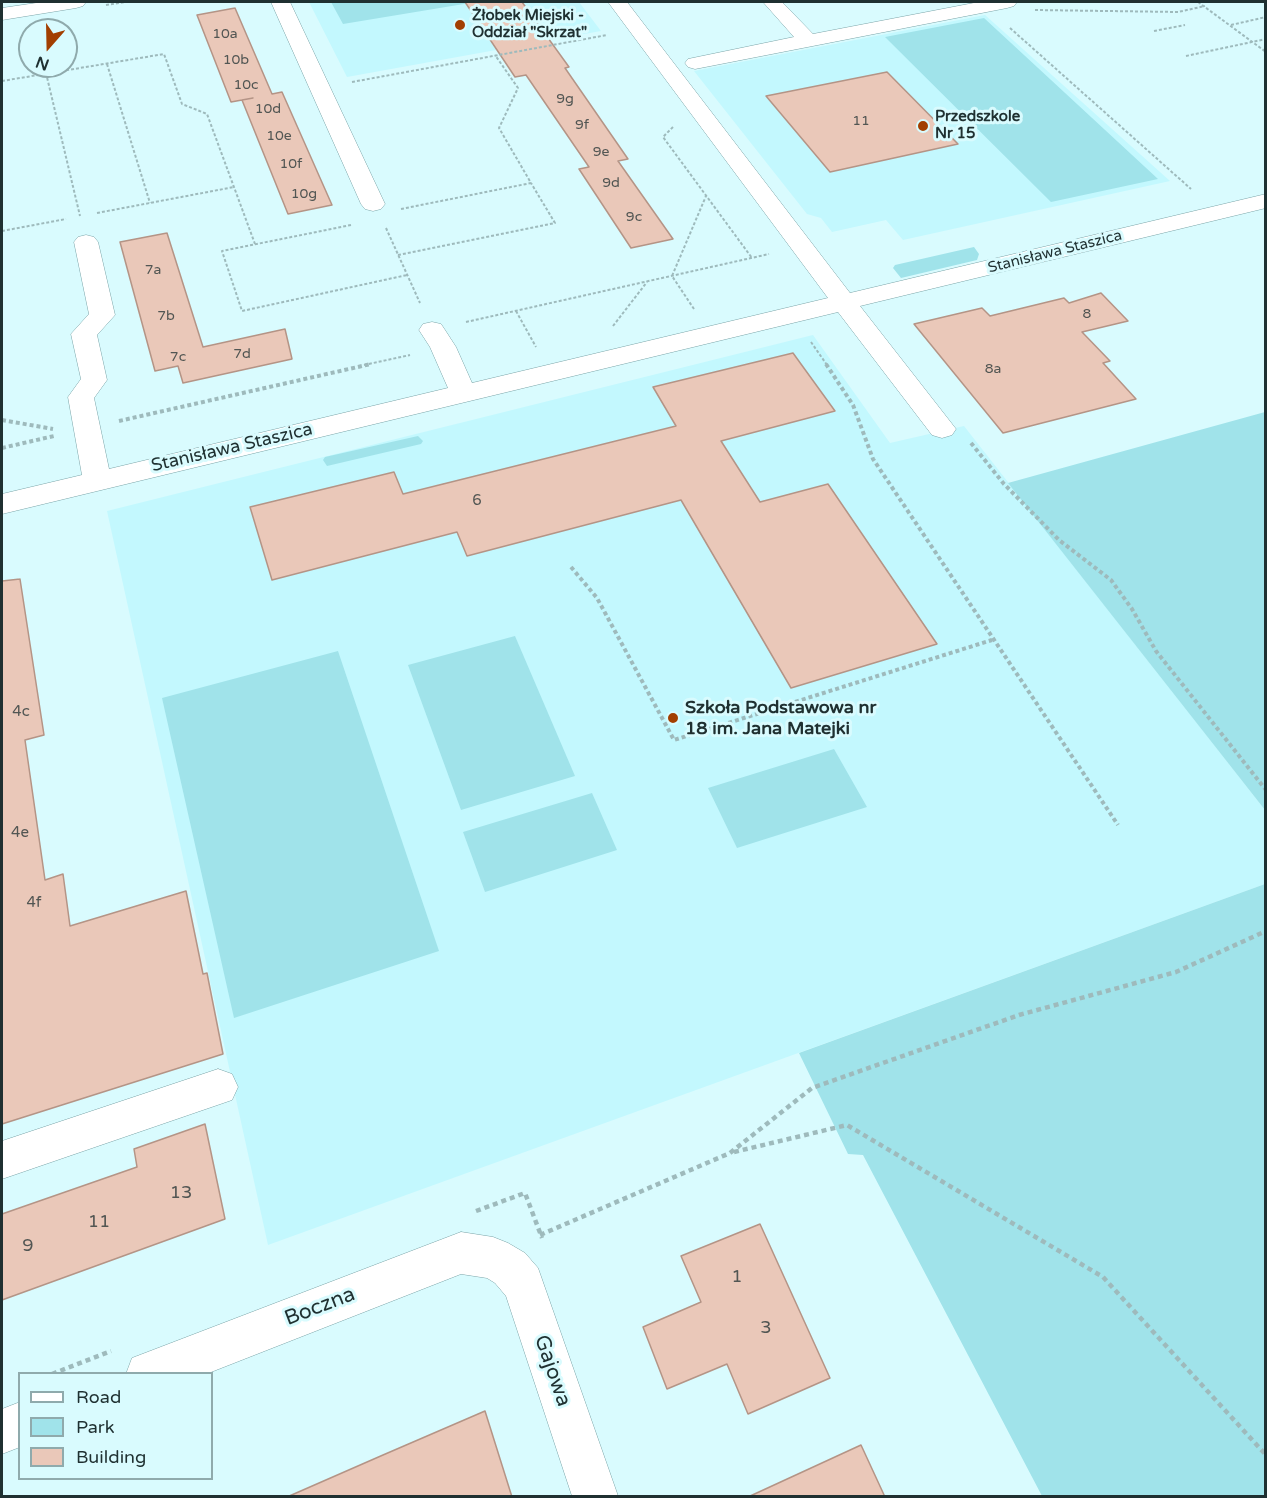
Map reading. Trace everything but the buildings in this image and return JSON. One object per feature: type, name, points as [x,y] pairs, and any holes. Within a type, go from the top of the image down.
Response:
[{"type":"street","points":[[2,14],[76,2]]},
{"type":"street","points":[[280,2],[382,211]]},
{"type":"street","points":[[617,2],[939,425]]},
{"type":"street","points":[[772,2],[809,41]]},
{"type":"street","points":[[695,63],[994,6]]},
{"type":"street","name":"Stanisława Staszica","points":[[2,504],[1266,201]]},
{"type":"street","points":[[86,242],[102,315],[84,334],[94,380],[81,397],[79,430],[97,481]]},
{"type":"street","points":[[438,339],[463,393]]},
{"type":"street","points":[[2,1160],[218,1087]]},
{"type":"street","name":"Boczna","points":[[153,1372],[462,1252],[493,1258]]},
{"type":"street","name":"Gajowa","points":[[493,1258],[510,1268],[523,1283],[595,1497]]},
{"type":"street","points":[[2,1431],[18,1425]]},
{"type":"path","points":[[1198,2],[1266,52]]},
{"type":"path","points":[[994,6],[1178,12],[1205,6]]},
{"type":"path","points":[[994,6],[1194,191]]},
{"type":"path","points":[[1230,25],[1266,18]]},
{"type":"path","points":[[1154,31],[1185,25]]},
{"type":"path","points":[[349,83],[610,35]]},
{"type":"path","points":[[1186,56],[1266,39]]},
{"type":"path","points":[[78,69],[164,54],[182,104],[207,114],[255,244]]},
{"type":"path","points":[[398,255],[555,223],[499,128],[518,88],[495,56]]},
{"type":"path","points":[[108,64],[150,203]]},
{"type":"path","points":[[2,81],[21,78]]},
{"type":"path","points":[[47,78],[86,242]]},
{"type":"path","points":[[677,123],[663,137],[752,258]]},
{"type":"path","points":[[438,339],[398,255],[382,211],[531,183]]},
{"type":"path","points":[[92,214],[234,187]]},
{"type":"path","points":[[672,276],[706,196]]},
{"type":"path","points":[[2,231],[69,218]]},
{"type":"path","points":[[358,223],[222,251],[242,311],[407,275]]},
{"type":"path","points":[[2,448],[438,339],[516,311],[772,253]]},
{"type":"path","points":[[672,276],[694,310]]},
{"type":"path","points":[[611,329],[648,281]]},
{"type":"path","points":[[516,311],[536,347]]},
{"type":"path","points":[[810,340],[854,405],[873,459],[1118,825]]},
{"type":"path","points":[[2,420],[79,430]]},
{"type":"path","points":[[939,425],[957,424],[1004,484],[1059,540],[1112,580],[1156,651],[1266,790]]},
{"type":"path","points":[[571,567],[597,598],[674,740],[993,640]]},
{"type":"path","points":[[1259,779],[1266,781]]},
{"type":"path","points":[[730,1153],[812,1088],[1019,1015],[1176,972],[1266,931]]},
{"type":"path","points":[[540,1235],[730,1153],[847,1125],[1103,1277],[1266,1455]]},
{"type":"shaded area","points":[[309,2],[579,2],[601,31],[347,77]]},
{"type":"shaded area","name":"Przedszkole Nr 15","points":[[985,15],[1170,181],[903,240],[886,220],[832,232],[821,218],[807,214],[694,71]]},
{"type":"shaded area","name":"Szkoła Podstawowa nr 18 im. Jana Matejki","points":[[813,335],[890,443],[964,426],[1265,810],[1265,884],[268,1245],[107,511]]},
{"type":"green space","points":[[331,2],[476,2],[343,24]]},
{"type":"green space","points":[[984,18],[1158,179],[1051,202],[885,37]]},
{"type":"green space","points":[[974,247],[979,254],[977,260],[901,278],[893,268],[895,265]]},
{"type":"green space","points":[[1266,412],[1265,810],[1008,483]]},
{"type":"green space","points":[[418,436],[423,441],[421,444],[327,466],[323,460],[325,457]]},
{"type":"green space","points":[[515,636],[575,776],[461,810],[408,665]]},
{"type":"green space","points":[[338,651],[439,951],[234,1018],[162,698]]},
{"type":"green space","points":[[834,749],[867,807],[737,848],[708,788]]},
{"type":"green space","points":[[592,793],[617,850],[485,892],[463,832]]},
{"type":"green space","points":[[1265,884],[1265,1496],[1042,1496],[863,1155],[848,1154],[799,1053]]},
{"type":"place","name":"Żłobek Miejski - Oddział \"Skrzat\"","points":[[460,25]]},
{"type":"place","name":"Przedszkole Nr 15","points":[[923,126]]},
{"type":"place","name":"Szkoła Podstawowa nr 18 im. Jana Matejki","points":[[673,718]]}]
